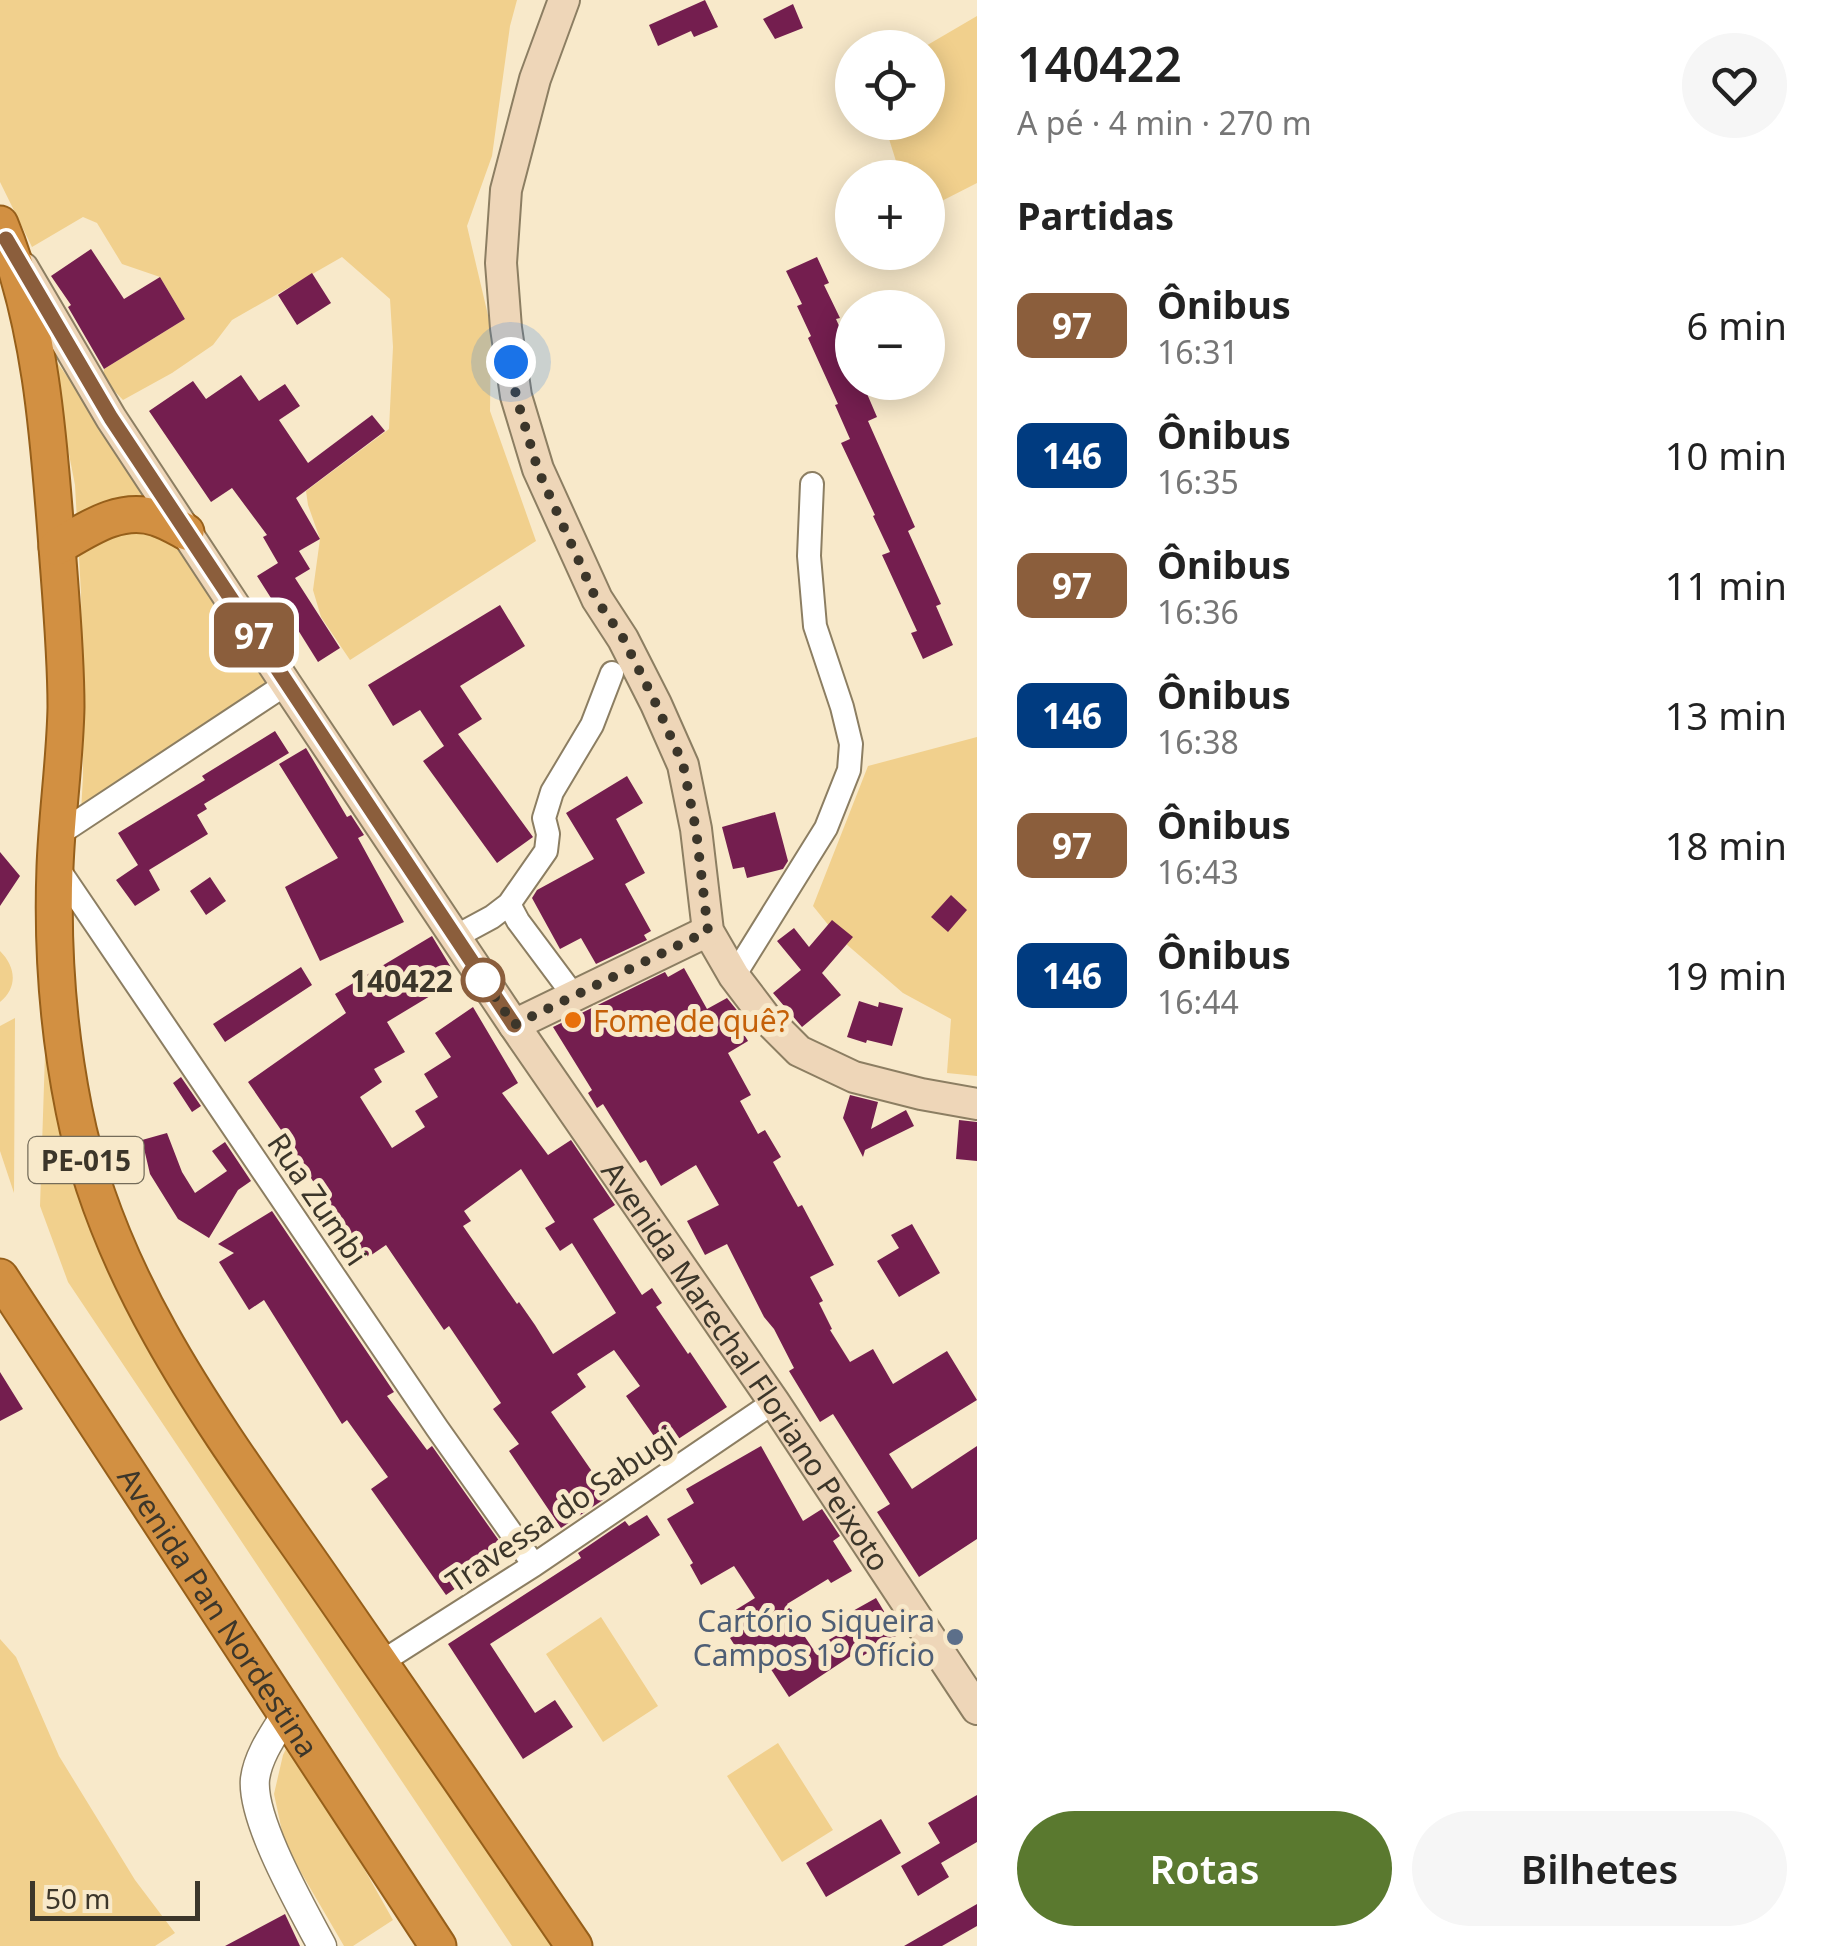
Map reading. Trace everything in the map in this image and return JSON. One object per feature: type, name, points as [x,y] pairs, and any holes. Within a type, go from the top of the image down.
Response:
[{"type":"highway","name":"PE-015","points":[[3,231],[28,316],[52,475],[66,707],[56,850],[55,968],[74,1108],[86,1160],[120,1257],[222,1436],[574,1946]]},
{"type":"highway","points":[[57,547],[110,519],[133,515],[154,516],[186,532]]},
{"type":"highway","name":"Avenida Pan Nordestina","points":[[0,1278],[438,1946]]},
{"type":"main road","points":[[535,79],[545,0]]},
{"type":"main road","points":[[564,0],[535,79],[506,190],[501,264],[516,396],[538,470],[596,599],[623,638],[683,764],[696,830],[708,931],[766,1018],[799,1051],[854,1077],[977,1104]]},
{"type":"main road","name":"Avenida Marechal Floriano Peixoto","points":[[3,231],[111,418],[286,684],[514,1025],[774,1402],[977,1709]]},
{"type":"main road","points":[[514,1025],[708,931]]},
{"type":"street","points":[[729,967],[826,828],[849,770],[851,744],[814,626],[809,556],[812,484]]},
{"type":"street","points":[[455,937],[510,904],[546,851],[548,834],[544,818],[552,792],[592,724],[612,673]]},
{"type":"street","points":[[56,850],[286,684]]},
{"type":"street","name":"Rua Zumbi","points":[[56,850],[426,1412],[534,1566]]},
{"type":"street","points":[[510,904],[518,921],[574,996]]},
{"type":"street","name":"Travessa do Sabugi","points":[[380,1663],[534,1566],[774,1402]]},
{"type":"street","points":[[285,1716],[261,1759],[255,1794],[259,1814],[288,1881],[322,1946]]},
{"type":"shaded area","points":[[0,0],[517,0],[492,156],[467,226],[491,328],[490,411],[536,541],[350,660],[321,617],[313,590],[320,539],[306,491],[389,429],[393,347],[390,299],[342,257],[232,320],[213,345],[123,400],[103,379],[104,369],[185,319],[160,277],[122,264],[97,223],[83,217],[32,247],[0,182]]},
{"type":"shaded area","points":[[977,16],[977,183],[945,199],[945,160],[896,160],[889,140],[945,140],[945,35]]},
{"type":"shaded area","points":[[49,351],[163,511],[270,685],[81,812],[81,593],[75,485]]},
{"type":"shaded area","points":[[977,737],[977,1076],[947,1073],[951,1019],[903,993],[838,937],[813,906],[868,766]]},
{"type":"shaded area","points":[[0,951],[13,977],[10,990],[0,1002]]},
{"type":"shaded area","points":[[15,1018],[14,1193],[0,1151],[0,1026]]},
{"type":"shaded area","points":[[46,1024],[94,1220],[572,1946],[512,1946],[68,1282],[40,1206]]},
{"type":"shaded area","points":[[601,1617],[658,1706],[603,1742],[546,1654]]},
{"type":"shaded area","points":[[0,1639],[16,1657],[59,1756],[135,1880],[175,1933],[155,1946],[0,1946]]},
{"type":"shaded area","points":[[291,1739],[393,1920],[353,1946],[344,1946],[285,1845],[274,1794]]},
{"type":"shaded area","points":[[778,1743],[833,1830],[782,1862],[727,1776]]},
{"type":"building","points":[[705,0],[718,27],[694,37],[691,31],[658,46],[649,25]]},
{"type":"building","points":[[793,4],[803,28],[775,39],[763,19]]},
{"type":"building","points":[[91,249],[124,299],[160,277],[185,319],[104,369],[68,307],[71,305],[51,276]]},
{"type":"building","points":[[817,257],[829,283],[824,285],[835,308],[835,397],[808,338],[811,336],[797,306],[802,304],[786,271]]},
{"type":"building","points":[[312,273],[331,303],[297,325],[278,295]]},
{"type":"building","points":[[241,375],[259,401],[285,384],[300,406],[279,420],[308,463],[372,415],[385,431],[296,498],[320,539],[299,551],[310,569],[295,578],[340,648],[318,662],[288,614],[283,617],[257,576],[278,563],[263,537],[267,535],[232,488],[211,502],[149,411],[193,381],[206,399]]},
{"type":"building","points":[[836,400],[870,400],[877,417],[868,421],[915,527],[908,531],[941,604],[936,606],[953,645],[923,659],[911,633],[917,631],[882,555],[890,552],[841,443],[850,439],[835,405]]},
{"type":"building","points":[[500,605],[525,646],[460,686],[482,719],[458,734],[533,837],[497,863],[423,761],[444,746],[420,710],[393,726],[368,685]]},
{"type":"building","points":[[275,731],[289,753],[204,804],[207,809],[197,815],[208,834],[149,870],[160,890],[135,906],[116,880],[138,865],[118,833]]},
{"type":"building","points":[[306,748],[347,817],[351,815],[364,835],[358,838],[404,922],[320,961],[285,887],[338,858],[279,764]]},
{"type":"building","points":[[627,776],[643,803],[616,819],[645,873],[625,884],[651,931],[644,935],[647,940],[596,964],[581,938],[560,949],[532,898],[537,890],[594,859],[566,813]]},
{"type":"building","points":[[775,812],[788,861],[783,869],[747,878],[744,867],[733,869],[722,827]]},
{"type":"building","points":[[0,852],[20,876],[0,906]]},
{"type":"building","points":[[210,877],[226,901],[206,915],[190,891]]},
{"type":"building","points":[[951,895],[967,910],[948,932],[931,917]]},
{"type":"building","points":[[832,920],[853,937],[822,973],[841,995],[802,1027],[773,993],[801,970],[777,941],[794,928],[809,947]]},
{"type":"building","points":[[432,936],[455,974],[455,981],[387,1022],[405,1052],[374,1069],[382,1082],[360,1097],[392,1148],[425,1127],[415,1111],[438,1097],[424,1074],[451,1057],[435,1033],[473,1007],[518,1083],[502,1093],[548,1155],[571,1140],[615,1205],[593,1219],[642,1295],[652,1288],[662,1303],[656,1307],[727,1407],[663,1449],[626,1396],[640,1386],[614,1350],[577,1374],[586,1387],[551,1412],[609,1496],[561,1528],[509,1451],[519,1444],[493,1409],[501,1403],[449,1326],[444,1330],[386,1245],[364,1260],[248,1082],[346,1013],[335,994]],"holes":[[[521,1169],[555,1222],[545,1228],[560,1251],[572,1243],[616,1313],[553,1354],[463,1226],[471,1221],[464,1211]]]},
{"type":"building","points":[[301,967],[312,985],[225,1042],[213,1024]]},
{"type":"building","points":[[684,968],[707,1009],[727,998],[740,1014],[734,1018],[748,1041],[728,1053],[751,1095],[740,1101],[758,1134],[765,1130],[781,1157],[773,1162],[798,1207],[802,1205],[834,1265],[810,1277],[823,1301],[819,1303],[830,1330],[850,1362],[873,1349],[893,1384],[947,1351],[977,1400],[889,1454],[912,1489],[977,1446],[977,1539],[919,1577],[877,1512],[890,1504],[833,1414],[820,1422],[789,1371],[794,1368],[727,1244],[705,1255],[687,1221],[719,1205],[696,1165],[661,1186],[646,1160],[640,1163],[603,1104],[597,1108],[588,1093],[592,1090],[553,1027],[665,972],[668,977]]},
{"type":"building","points":[[859,1001],[903,1008],[892,1046],[847,1037]]},
{"type":"building","points":[[181,1077],[201,1106],[192,1112],[173,1083]]},
{"type":"building","points":[[850,1095],[878,1102],[871,1129],[906,1110],[914,1126],[865,1150],[863,1157],[843,1118]]},
{"type":"building","points":[[959,1120],[977,1122],[977,1161],[956,1159]]},
{"type":"building","points":[[167,1133],[195,1193],[227,1171],[212,1151],[225,1142],[251,1181],[238,1190],[209,1238],[178,1219],[150,1174],[142,1140]]},
{"type":"building","points":[[272,1211],[394,1392],[387,1396],[427,1450],[432,1446],[507,1552],[446,1595],[371,1489],[388,1477],[347,1420],[342,1424],[264,1300],[249,1310],[219,1262],[234,1253],[218,1244]]},
{"type":"building","points":[[912,1224],[940,1273],[899,1297],[877,1261],[899,1248],[891,1235]]},
{"type":"building","points":[[0,1372],[23,1409],[0,1421]]},
{"type":"building","points":[[761,1446],[803,1521],[822,1509],[840,1536],[833,1541],[852,1571],[831,1583],[828,1579],[787,1604],[813,1649],[858,1623],[851,1612],[876,1598],[898,1635],[854,1661],[851,1656],[789,1697],[759,1651],[744,1660],[730,1638],[745,1629],[734,1611],[755,1598],[734,1566],[701,1585],[667,1519],[694,1503],[686,1489]]},
{"type":"building","points":[[647,1515],[660,1535],[490,1644],[535,1713],[555,1700],[573,1727],[523,1759],[448,1644],[581,1558],[578,1553],[625,1521],[629,1526]]},
{"type":"building","points":[[977,1795],[977,1842],[941,1863],[949,1877],[918,1896],[901,1866],[940,1843],[928,1823]]},
{"type":"building","points":[[881,1819],[901,1853],[826,1897],[806,1863]]},
{"type":"building","points":[[977,1904],[977,1926],[942,1946],[904,1946]]},
{"type":"building","points":[[285,1914],[300,1946],[225,1946]]},
{"type":"bus line","name":"97","points":[[6,239],[111,418],[514,1025]]},
{"type":"place","name":"140422","points":[[483,980]]},
{"type":"place","name":"Fome de quê?","points":[[573,1020]]},
{"type":"place","name":"Cartório Siqueira Campos 1° Ofício","points":[[955,1637]]},
{"type":"route","points":[[483,980],[474,966],[514,1025],[708,931],[696,830],[683,764],[623,638],[596,599],[538,470],[516,396],[511,362]]}]
